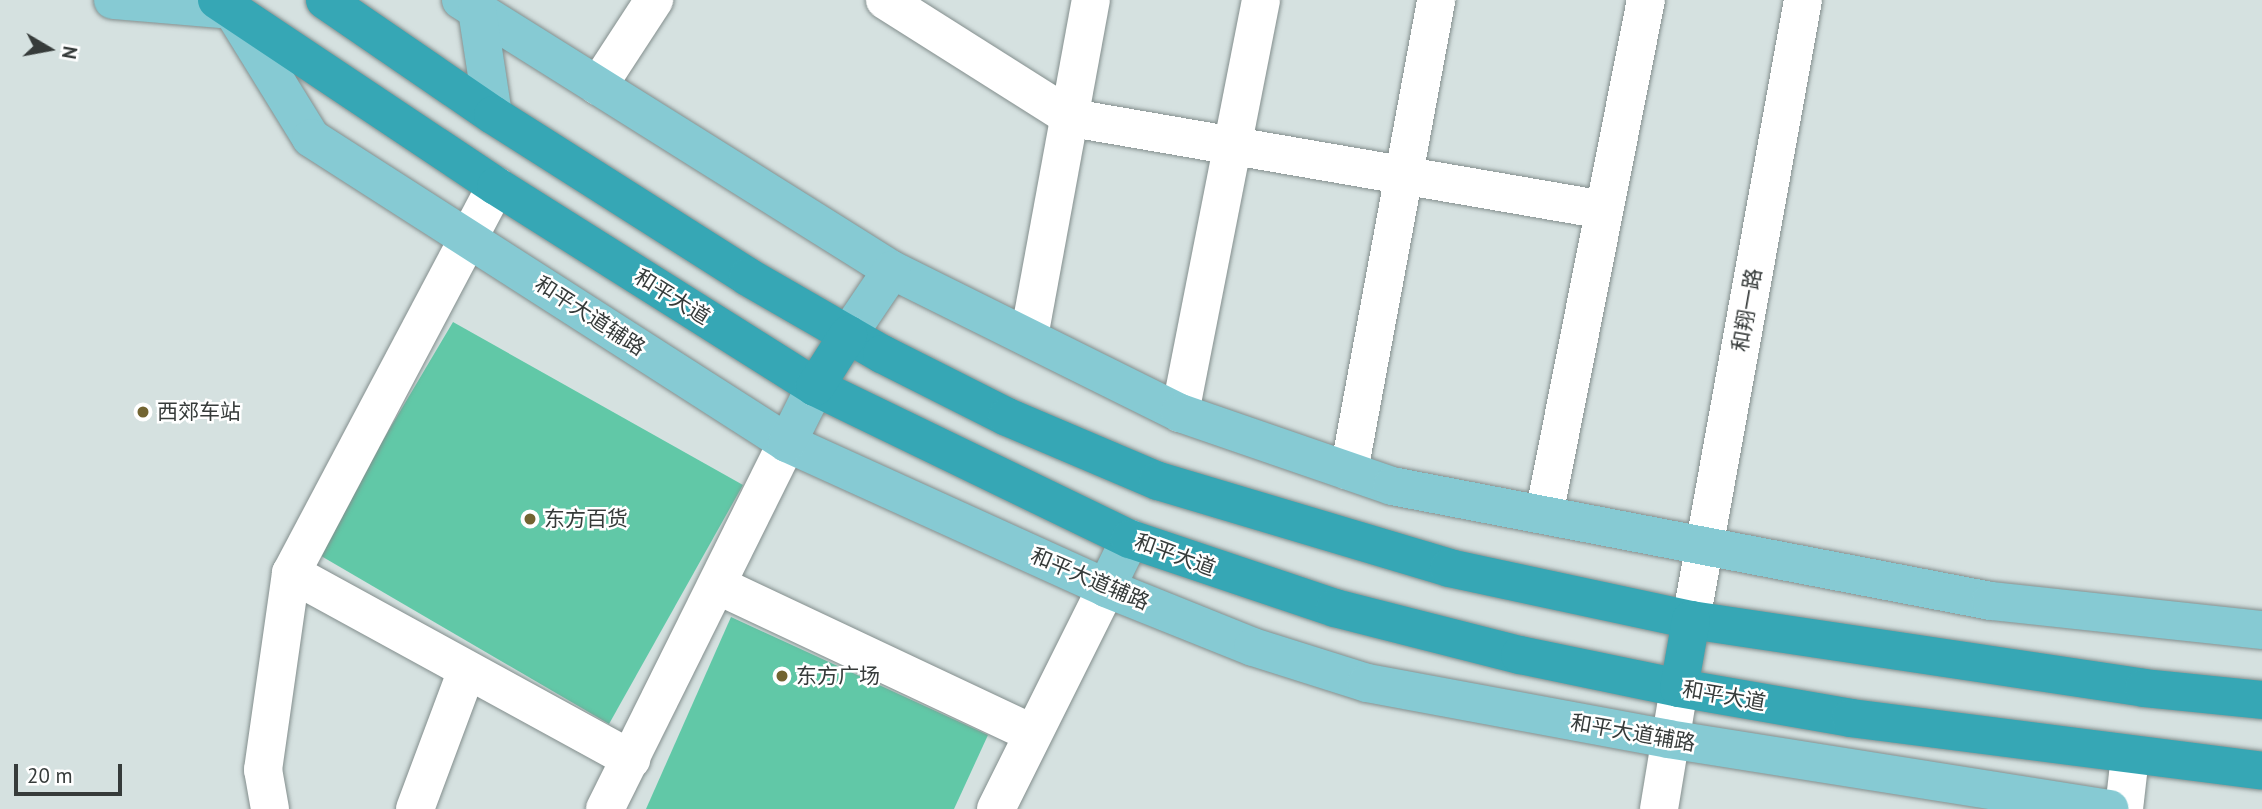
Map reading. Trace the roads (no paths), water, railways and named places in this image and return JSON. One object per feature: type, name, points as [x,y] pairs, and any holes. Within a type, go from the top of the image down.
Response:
[{"type":"highway","points":[[324,0],[493,115],[748,277],[848,335],[1007,417],[1158,481],[1449,568],[1691,620],[2144,688],[2262,700]]},
{"type":"highway","name":"和平大道","points":[[224,5],[496,186],[815,387],[1130,539],[1335,608],[1520,655],[1679,688],[1851,718],[2262,771]]},
{"type":"highway","points":[[815,387],[848,335]]},
{"type":"highway","points":[[1679,688],[1691,620]]},
{"type":"main road","points":[[113,0],[224,5]]},
{"type":"main road","name":"和平大道辅路","points":[[224,5],[312,138],[787,443],[1105,588],[1253,647],[1367,683],[1668,739],[2109,809]]},
{"type":"main road","points":[[469,5],[493,115]]},
{"type":"main road","points":[[469,5],[892,270],[1180,413],[1392,486],[1991,601],[2262,631]]},
{"type":"main road","points":[[848,335],[892,270]]},
{"type":"main road","points":[[787,443],[815,387]]},
{"type":"main road","points":[[1105,588],[1130,539]]},
{"type":"street","points":[[598,86],[654,0]]},
{"type":"street","points":[[885,0],[1072,118],[1604,210]]},
{"type":"street","points":[[1028,337],[1072,118],[1091,0]]},
{"type":"street","points":[[1180,413],[1261,0]]},
{"type":"street","points":[[1349,471],[1436,0]]},
{"type":"street","points":[[1544,515],[1646,0]]},
{"type":"street","name":"和翔一路","points":[[1691,620],[1803,0]]},
{"type":"street","points":[[270,809],[263,770],[291,573],[496,186]]},
{"type":"street","points":[[605,809],[787,443]]},
{"type":"street","points":[[291,573],[631,759]]},
{"type":"street","points":[[717,585],[1034,734]]},
{"type":"street","points":[[996,809],[1105,588]]},
{"type":"street","points":[[415,809],[467,670]]},
{"type":"street","points":[[1660,809],[1668,739],[1679,688]]},
{"type":"street","points":[[2124,809],[2130,756]]},
{"type":"place","name":"西郊车站","points":[[143,412]]},
{"type":"place","name":"东方百货","points":[[530,519]]},
{"type":"place","name":"东方广场","points":[[782,676]]}]
